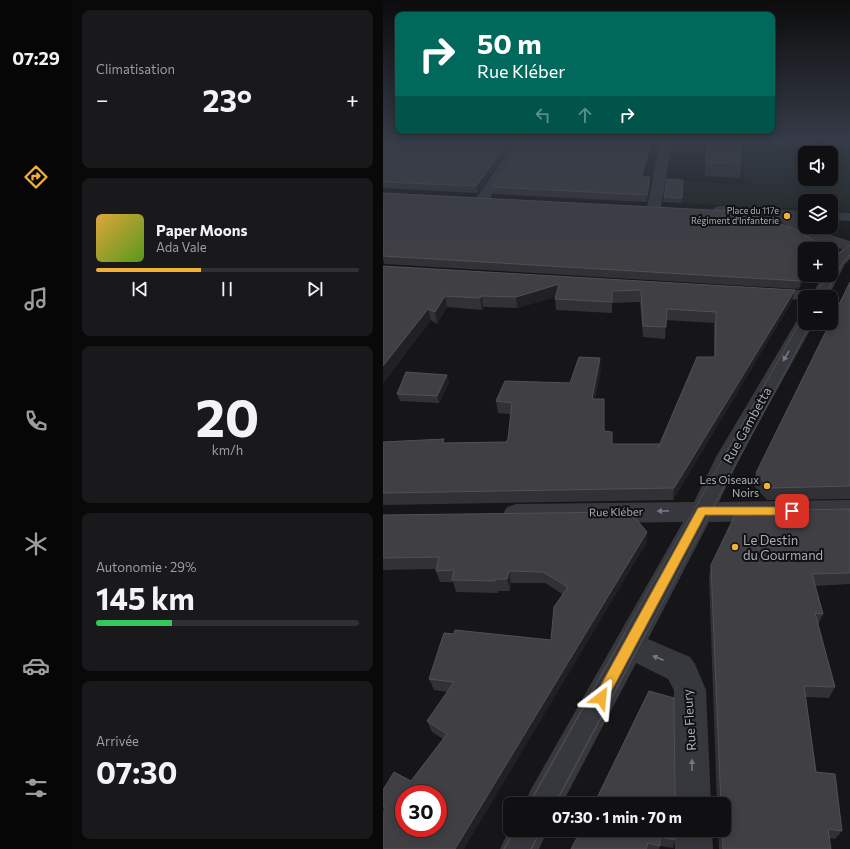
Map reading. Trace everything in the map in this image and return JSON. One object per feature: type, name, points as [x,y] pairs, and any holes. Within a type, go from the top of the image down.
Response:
[{"type":"street","points":[[483,198],[494,182]]},
{"type":"street","points":[[654,207],[659,182]]},
{"type":"street","points":[[467,198],[499,199]]},
{"type":"street","points":[[638,206],[669,208]]},
{"type":"street","points":[[707,210],[798,215]]},
{"type":"street","points":[[781,214],[809,234],[850,246]]},
{"type":"street","points":[[838,216],[850,217]]},
{"type":"street","points":[[823,290],[838,262],[850,250]]},
{"type":"street","points":[[751,292],[798,295]]},
{"type":"street","name":"Rue Gambetta","points":[[547,797],[702,511],[728,458],[800,330]]},
{"type":"street","name":"Rue Kléber","points":[[494,514],[850,510]]},
{"type":"street","name":"Rue Fleury","points":[[629,646],[679,668],[684,675],[690,690],[693,797]]},
{"type":"street","points":[[519,849],[525,837]]},
{"type":"street","points":[[693,837],[694,849]]},
{"type":"shaded area","points":[[678,182],[745,184],[745,182],[798,182],[798,186],[838,186],[838,182],[850,182],[850,212],[838,211],[838,194],[798,194],[798,209],[674,203],[683,188],[683,186]]},
{"type":"building","points":[[383,182],[479,182],[476,186]]},
{"type":"building","points":[[497,182],[649,182],[647,195],[493,187]]},
{"type":"building","points":[[667,182],[683,182],[682,198],[664,197]]},
{"type":"building","points":[[383,193],[749,212],[797,230],[798,234],[803,234],[816,242],[798,242],[798,281],[383,256]]},
{"type":"building","points":[[383,266],[795,290],[674,488],[383,493],[383,442],[444,439],[443,443],[506,442],[508,439],[512,403],[496,401],[505,381],[570,383],[579,357],[600,358],[592,399],[604,399],[604,431],[612,432],[612,444],[659,444],[658,448],[697,357],[715,357],[716,312],[667,309],[666,327],[643,326],[641,290],[612,291],[612,302],[555,299],[559,284],[516,297],[482,296],[480,298],[445,296],[435,312],[428,309],[383,366]]},
{"type":"building","points":[[850,282],[850,486],[770,488],[756,473],[827,330],[838,330],[838,307]]},
{"type":"building","points":[[406,372],[447,375],[437,396],[397,394]]},
{"type":"building","points":[[850,509],[850,573],[812,574],[823,614],[815,613],[835,687],[804,686],[816,772],[835,774],[842,831],[828,829],[831,849],[723,849],[722,837],[731,837],[731,797],[721,797],[711,565],[735,515],[797,514],[793,510]]},
{"type":"building","points":[[630,512],[647,532],[455,849],[383,849],[383,812],[386,808],[383,806],[383,790],[394,772],[411,781],[447,734],[427,721],[454,682],[429,679],[444,633],[454,634],[455,630],[551,640],[554,607],[568,587],[543,572],[509,571],[507,579],[495,579],[495,581],[452,580],[454,570],[436,571],[439,557],[383,558],[383,515]]},
{"type":"building","points":[[649,691],[674,698],[675,795],[677,797],[597,797]]},
{"type":"building","points":[[577,837],[660,837],[660,846],[648,843],[646,849],[571,849]]},
{"type":"building","points":[[660,837],[675,837],[675,840]]},
{"type":"tram line","points":[[838,256],[850,245]]},
{"type":"tram line","points":[[828,290],[842,264],[850,255]]},
{"type":"tram line","points":[[818,290],[823,282]]},
{"type":"tram line","points":[[624,634],[798,325]]},
{"type":"tram line","points":[[646,634],[807,330]]},
{"type":"tram line","points":[[533,797],[625,633]]},
{"type":"tram line","points":[[559,797],[646,633]]},
{"type":"tram line","points":[[504,849],[511,837]]},
{"type":"tram line","points":[[531,849],[537,837]]},
{"type":"place","name":"Place du 117e Régiment d'Infanterie","points":[[787,216]]},
{"type":"place","name":"Les Oiseaux Noirs","points":[[767,486]]},
{"type":"place","name":"Le Destin du Gourmand","points":[[735,547]]},
{"type":"route","points":[[601,698],[702,511],[792,511]]}]
